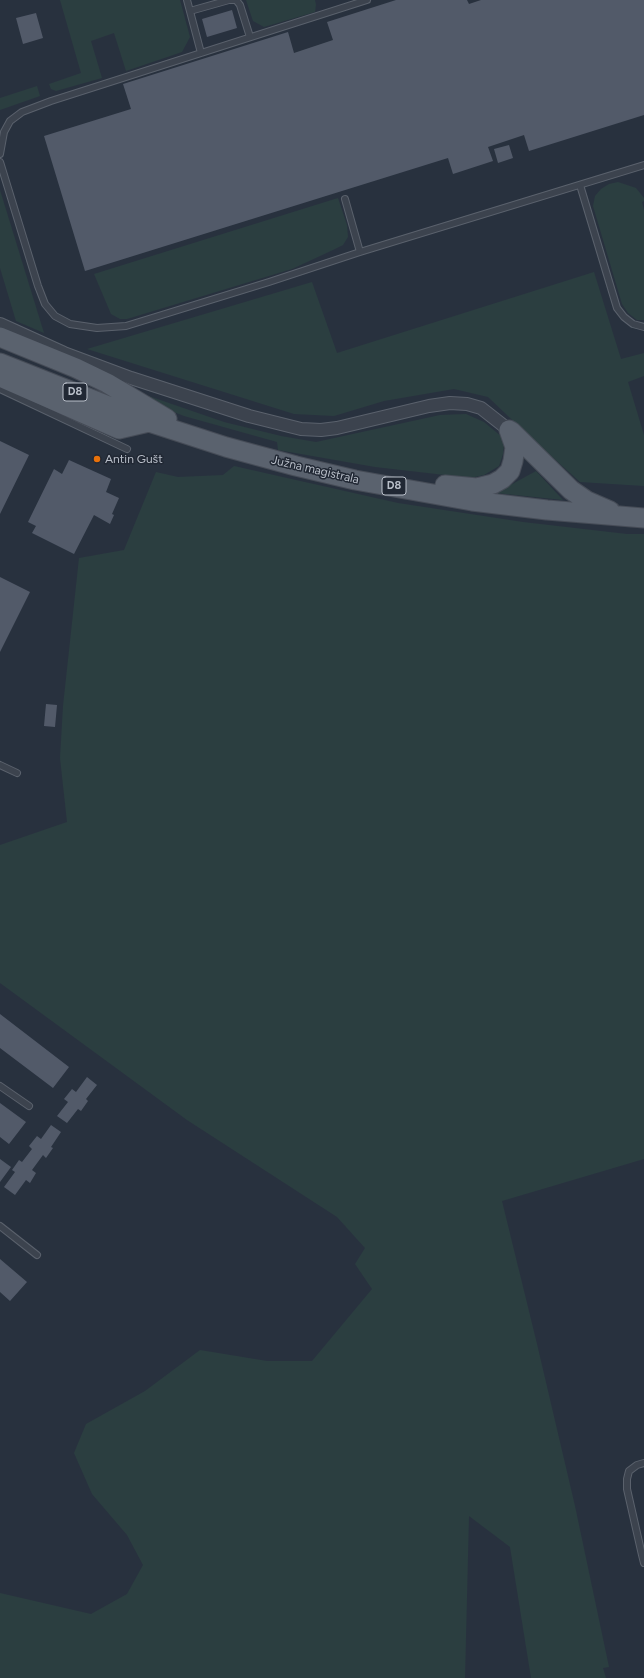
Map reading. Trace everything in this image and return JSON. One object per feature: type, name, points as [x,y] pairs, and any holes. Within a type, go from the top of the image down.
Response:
[{"type":"main road","points":[[0,337],[76,368],[107,383],[190,432],[217,444]]},
{"type":"main road","name":"Južna magistrala","points":[[0,362],[149,422],[217,444],[296,466],[355,480],[402,487],[472,501],[547,510],[644,518]]},
{"type":"main road","points":[[0,377],[119,429],[149,422]]},
{"type":"main road","points":[[402,487],[430,484],[477,488],[493,484],[502,479],[510,471],[513,461],[515,447],[509,430]]},
{"type":"main road","points":[[509,430],[571,490],[587,501],[622,517]]},
{"type":"street","points":[[0,324],[64,353],[131,378],[249,416],[301,428],[321,430],[338,428],[429,406],[467,404],[481,408],[509,430]]},
{"type":"lane","points":[[187,0],[201,53]]},
{"type":"lane","points":[[190,11],[230,0],[236,0],[240,5],[250,37]]},
{"type":"lane","points":[[0,154],[4,132],[10,121],[22,112],[51,101],[367,0]]},
{"type":"lane","points":[[0,162],[38,286],[45,304],[55,316],[70,324],[98,328],[126,326],[360,252],[644,165]]},
{"type":"lane","points":[[580,185],[617,308],[624,317],[633,324],[644,327]]},
{"type":"lane","points":[[345,199],[360,252]]},
{"type":"lane","points":[[0,389],[128,449]]},
{"type":"lane","points":[[0,765],[17,773]]},
{"type":"lane","points":[[0,1086],[29,1106]]},
{"type":"lane","points":[[0,1226],[37,1255]]},
{"type":"lane","points":[[644,1463],[637,1465],[629,1471],[627,1479],[627,1489],[644,1563]]},
{"type":"shaded area","points":[[60,0],[180,0],[190,37],[182,52],[126,71],[114,33],[91,41],[102,78],[56,91],[51,89],[49,84],[81,73]]},
{"type":"shaded area","points":[[246,0],[315,0],[316,5],[315,12],[264,27],[253,21]]},
{"type":"shaded area","points":[[37,86],[40,96],[0,110],[0,98]]},
{"type":"shaded area","points":[[618,182],[636,188],[644,198],[644,201],[642,202],[644,210],[644,320],[637,320],[628,313],[622,304],[593,206],[595,196],[601,189],[609,184]]},
{"type":"shaded area","points":[[0,190],[44,333],[16,321],[0,268]]},
{"type":"shaded area","points":[[338,198],[347,225],[348,237],[343,245],[292,269],[127,319],[120,319],[111,314],[94,274]]},
{"type":"shaded area","points":[[594,272],[621,359],[644,353],[644,376],[628,382],[644,435],[644,486],[580,482],[488,397],[454,389],[384,401],[334,416],[294,414],[87,349],[312,282],[337,353]]},
{"type":"shaded area","points":[[111,383],[224,422],[281,436],[316,442],[440,415],[466,414],[484,422],[502,437],[504,445],[503,454],[499,466],[484,475],[471,478],[375,467],[278,450],[277,442],[184,416],[133,396]]},
{"type":"shaded area","points":[[234,466],[398,503],[523,522],[627,534],[644,534],[644,1159],[502,1201],[575,1506],[609,1667],[603,1668],[606,1678],[531,1678],[510,1547],[469,1516],[465,1678],[0,1678],[0,1593],[91,1614],[127,1594],[143,1565],[127,1535],[92,1494],[74,1453],[86,1424],[145,1391],[200,1350],[267,1361],[312,1361],[372,1289],[355,1264],[365,1248],[337,1217],[187,1120],[0,983],[0,845],[67,822],[60,758],[63,706],[79,558],[124,550],[156,472],[178,477],[223,475]]},
{"type":"shaded area","points":[[536,471],[563,500],[496,493]]},
{"type":"building","points":[[396,0],[467,0],[469,4],[481,0],[644,0],[644,115],[529,151],[524,135],[488,147],[493,161],[453,174],[448,158],[85,271],[44,136],[131,109],[123,84],[288,32],[294,53],[333,40],[327,22]]},
{"type":"building","points":[[232,10],[237,28],[207,37],[202,19]]},
{"type":"building","points":[[36,13],[43,38],[23,44],[16,18]]},
{"type":"building","points":[[509,145],[513,158],[498,163],[494,149]]},
{"type":"building","points":[[0,441],[29,455],[0,514]]},
{"type":"building","points":[[69,460],[111,479],[106,492],[119,498],[112,514],[114,515],[110,524],[94,515],[74,554],[32,533],[36,526],[28,522],[54,469],[62,474]]},
{"type":"building","points":[[0,577],[30,592],[0,652]]},
{"type":"building","points":[[46,704],[57,705],[55,727],[44,726]]},
{"type":"building","points":[[0,1014],[69,1067],[53,1088],[0,1048]]},
{"type":"building","points":[[87,1077],[97,1085],[86,1099],[88,1101],[81,1111],[78,1109],[67,1123],[57,1116],[68,1102],[64,1099],[72,1089],[76,1092]]},
{"type":"building","points":[[0,1103],[26,1122],[9,1144],[0,1137]]},
{"type":"building","points":[[51,1125],[61,1132],[51,1147],[53,1148],[46,1158],[43,1155],[32,1170],[36,1173],[30,1183],[26,1180],[15,1195],[4,1187],[15,1172],[12,1170],[19,1160],[22,1162],[32,1149],[29,1146],[37,1136],[41,1139]]},
{"type":"building","points":[[0,1159],[11,1167],[0,1182]]},
{"type":"building","points":[[0,1259],[27,1282],[10,1301],[0,1292]]},
{"type":"place","name":"Antin Gušt","points":[[97,459]]}]
